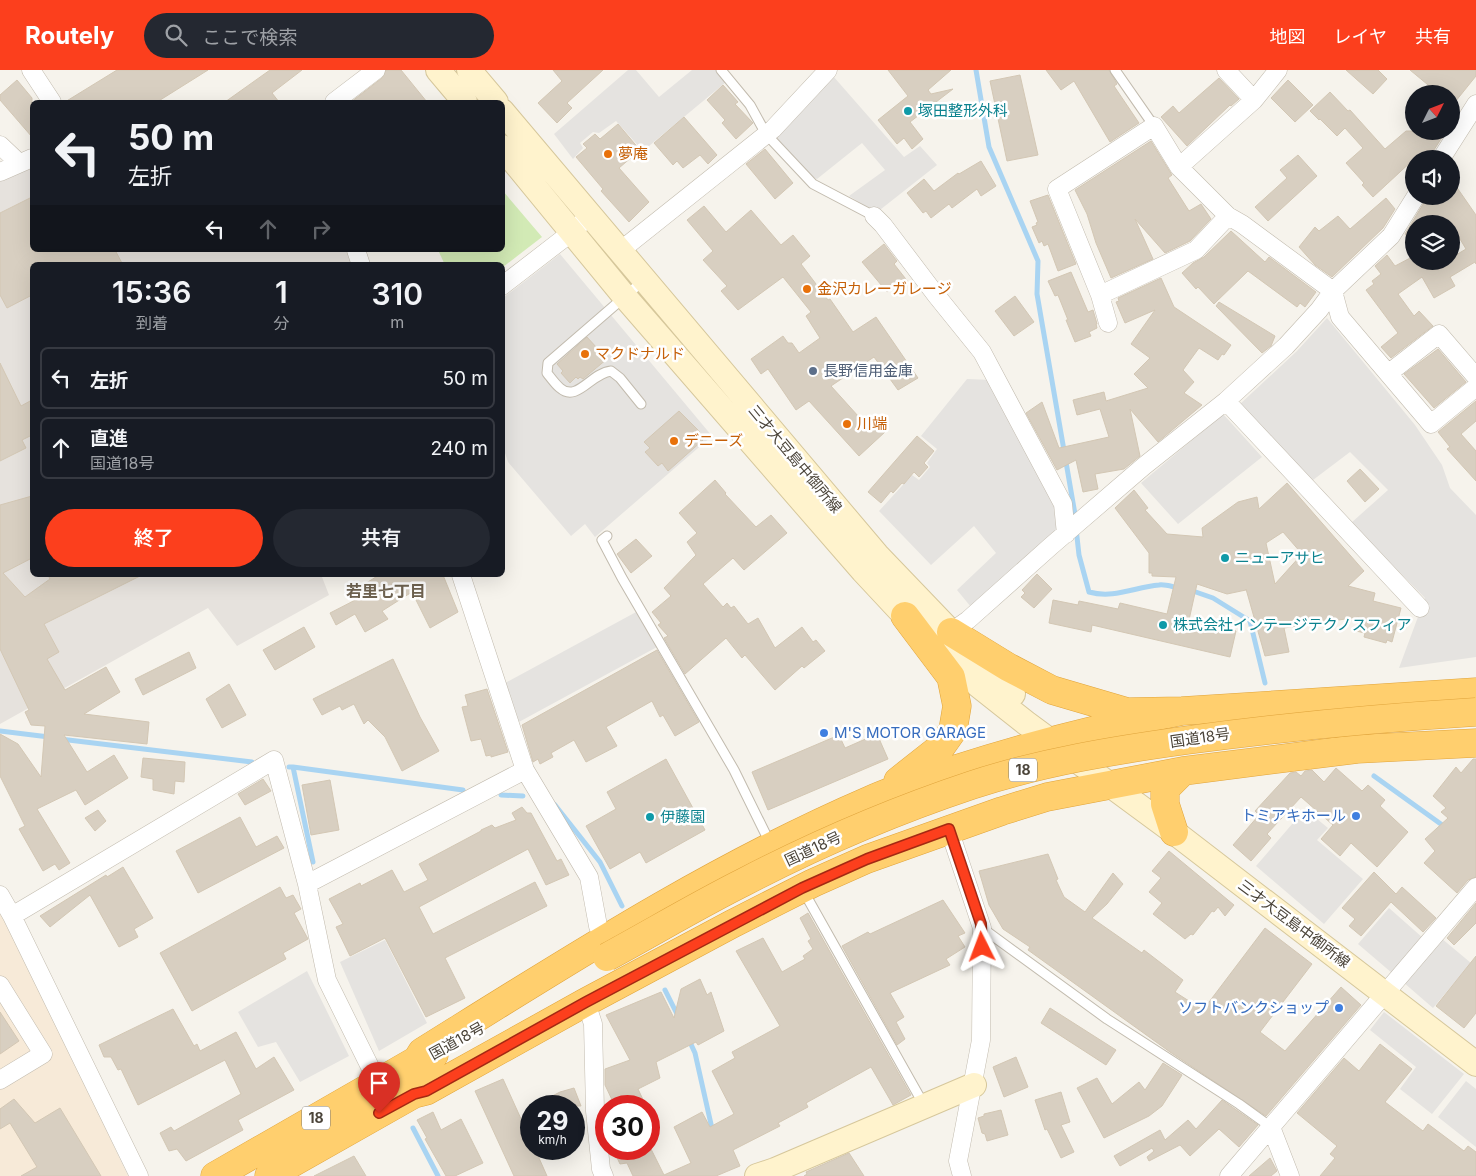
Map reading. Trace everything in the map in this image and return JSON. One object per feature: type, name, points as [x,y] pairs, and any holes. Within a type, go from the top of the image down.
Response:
[{"type":"highway","name":"18","points":[[872,799],[941,748],[953,730],[957,706],[951,678],[905,616]]},
{"type":"highway","name":"18","points":[[951,632],[1008,667],[1052,690],[1127,712],[1182,711],[1476,692]]},
{"type":"highway","name":"18","points":[[608,956],[697,884],[772,845],[872,799],[1001,755],[1182,711]]},
{"type":"highway","name":"国道18号","points":[[215,1176],[417,1060],[427,1059],[744,881],[843,834],[916,804],[974,784],[1033,768],[1125,749],[1222,735],[1369,719],[1476,712]]},
{"type":"highway","name":"国道18号","points":[[270,1176],[414,1094],[422,1085],[608,956],[750,894],[848,847],[921,816],[1036,779],[1130,759],[1224,745],[1372,729],[1476,721]]},
{"type":"highway","name":"18","points":[[414,1094],[426,1091],[586,1002],[802,888],[867,859],[949,829],[1047,797],[1183,771],[1357,749],[1476,743]]},
{"type":"highway","points":[[1174,832],[1165,804],[1165,789],[1183,771]]},
{"type":"main road","points":[[438,70],[463,100]]},
{"type":"main road","points":[[469,70],[494,100]]},
{"type":"main road","name":"三才大豆島中御所線","points":[[505,115],[877,556],[1058,740],[1110,786],[1174,832],[1476,1064]]},
{"type":"main road","name":"三才大豆島中御所線","points":[[505,151],[625,297],[863,571],[905,616],[978,685],[1058,740]]},
{"type":"main road","points":[[757,1176],[974,1085]]},
{"type":"street","points":[[31,70],[51,100]]},
{"type":"street","points":[[337,100],[376,70]]},
{"type":"street","points":[[620,251],[773,129],[828,70]]},
{"type":"street","points":[[1226,70],[1254,100]]},
{"type":"street","points":[[1179,167],[1254,100],[1278,70]]},
{"type":"street","points":[[1447,150],[1476,104]]},
{"type":"street","points":[[1108,323],[1100,295],[1057,189],[1154,126],[1179,167],[1228,216],[1242,224],[1333,291],[1340,317],[1431,424],[1476,387]]},
{"type":"street","points":[[0,145],[26,161]]},
{"type":"street","points":[[0,172],[26,161]]},
{"type":"street","points":[[951,632],[968,620],[1144,466],[1226,401],[1286,346],[1319,310],[1333,291],[1390,236],[1410,205]]},
{"type":"street","points":[[505,284],[572,232],[590,215]]},
{"type":"street","points":[[874,216],[982,352],[1063,504],[1073,527]]},
{"type":"street","points":[[1100,295],[1196,250],[1228,216]]},
{"type":"street","points":[[1389,373],[1439,334],[1476,377]]},
{"type":"street","points":[[1226,401],[1420,608]]},
{"type":"street","points":[[462,577],[525,770],[589,877],[598,926],[608,956]]},
{"type":"street","points":[[12,916],[274,760],[307,884],[327,980],[378,1082]]},
{"type":"street","points":[[307,884],[525,770]]},
{"type":"street","points":[[949,829],[982,928],[981,1040],[957,1171]]},
{"type":"street","points":[[1229,1176],[1476,887]]},
{"type":"street","points":[[0,895],[139,1176]]},
{"type":"street","points":[[0,985],[43,1054],[0,1080]]},
{"type":"street","points":[[586,1002],[593,1024],[595,1111],[601,1169],[604,1176]]},
{"type":"street","points":[[1271,1127],[1292,1174]]},
{"type":"lane","points":[[721,70],[750,105],[766,134],[813,184],[874,216]]},
{"type":"lane","points":[[1114,70],[1154,126]]},
{"type":"lane","points":[[641,404],[620,378],[611,371],[603,372],[574,393],[568,394],[547,373],[548,363],[644,280]]},
{"type":"lane","points":[[607,536],[602,540],[622,578],[734,770],[772,845]]},
{"type":"lane","points":[[802,888],[924,1105]]},
{"type":"lane","points":[[982,928],[1107,1019],[1239,1104],[1271,1127]]},
{"type":"shaded area","points":[[628,70],[636,70],[659,97],[692,70],[716,70],[726,82],[643,151],[616,121],[599,133],[593,132],[580,143],[583,148],[573,159],[554,134]]},
{"type":"shaded area","points":[[833,76],[904,157],[920,146],[937,165],[876,213],[849,196],[885,170],[862,143],[817,179],[808,175],[771,134]]},
{"type":"shaded area","points":[[30,163],[30,252],[353,252],[355,262],[30,262],[30,577],[322,577],[329,595],[237,646],[208,608],[0,724],[0,177]]},
{"type":"shaded area","points":[[560,254],[712,436],[595,537],[585,524],[571,536],[508,462],[505,453],[505,296]]},
{"type":"shaded area","points":[[1327,318],[1415,425],[1442,465],[1450,488],[1476,515],[1476,657],[1399,668],[1425,598],[1351,523],[1388,490],[1350,452],[1313,480],[1239,405],[1297,351]]},
{"type":"shaded area","points":[[967,379],[992,380],[1059,505],[1058,530],[971,607],[957,590],[996,553],[974,526],[931,565],[879,511],[912,475],[919,480],[930,467],[927,463],[937,449],[921,436]]},
{"type":"shaded area","points":[[1223,414],[1262,457],[1178,524],[1141,483]]},
{"type":"shaded area","points":[[638,611],[657,647],[517,723],[505,683]]},
{"type":"shaded area","points":[[1305,809],[1328,828],[1317,840],[1363,879],[1324,924],[1256,866]]},
{"type":"shaded area","points":[[1389,908],[1423,938],[1392,973],[1358,944]]},
{"type":"shaded area","points":[[0,909],[55,1021],[128,1176],[0,1176]]},
{"type":"shaded area","points":[[1441,938],[1471,963],[1433,1008],[1403,982]]},
{"type":"shaded area","points":[[385,940],[427,1023],[379,1051],[340,962]]},
{"type":"shaded area","points":[[307,971],[349,1056],[300,1082],[276,1042],[258,1047],[238,1012]]},
{"type":"shaded area","points":[[1384,1012],[1464,1074],[1432,1114],[1400,1089],[1416,1067],[1370,1030]]},
{"type":"shaded area","points":[[1466,1081],[1476,1089],[1476,1147],[1438,1117]]},
{"type":"green space","points":[[505,193],[542,237],[505,265],[505,262],[444,262],[439,252],[505,252]]},
{"type":"building","points":[[117,70],[208,70],[160,100],[68,100]]},
{"type":"building","points":[[270,70],[302,70],[272,93],[277,100],[228,100]]},
{"type":"building","points":[[386,70],[401,70],[425,100],[354,100],[382,78]]},
{"type":"building","points":[[553,70],[603,70],[567,103],[572,108],[557,123],[538,103],[562,81]]},
{"type":"building","name":"塚田整形外科","points":[[888,70],[951,70],[928,90],[931,94],[953,89],[910,122],[923,139],[912,149],[904,138],[897,144],[878,120],[908,96]]},
{"type":"building","points":[[1046,70],[1109,70],[1117,84],[1114,86],[1139,123],[1110,142],[1074,81],[1061,90]]},
{"type":"building","points":[[1346,70],[1378,70],[1387,79],[1373,94]]},
{"type":"building","points":[[1410,70],[1476,70],[1476,76],[1460,96],[1460,85],[1428,85]]},
{"type":"building","points":[[1020,75],[1038,155],[1007,161],[990,81]]},
{"type":"building","points":[[1219,78],[1239,99],[1230,105],[1187,146],[1161,117],[1173,106],[1179,113]]},
{"type":"building","points":[[17,80],[32,98],[30,100],[30,135],[0,100],[0,95]]},
{"type":"building","points":[[1288,80],[1313,105],[1295,122],[1271,98]]},
{"type":"building","points":[[723,85],[738,102],[735,104],[753,123],[736,139],[722,123],[725,120],[707,100]]},
{"type":"building","points":[[1330,92],[1348,111],[1350,110],[1385,149],[1405,132],[1405,140],[1440,140],[1434,150],[1405,150],[1405,167],[1373,197],[1362,185],[1364,183],[1346,163],[1363,148],[1345,128],[1337,136],[1310,111]]},
{"type":"building","points":[[684,117],[717,155],[708,164],[700,155],[683,168],[677,161],[673,165],[654,143]]},
{"type":"building","points":[[618,124],[640,150],[619,168],[649,202],[629,222],[601,191],[603,189],[576,157],[587,148],[583,144],[595,134],[600,139]]},
{"type":"building","points":[[1151,141],[1172,175],[1168,178],[1189,211],[1201,204],[1211,219],[1190,241],[1165,253],[1135,219],[1153,259],[1111,278],[1096,243],[1087,214],[1075,190]]},
{"type":"building","points":[[765,149],[793,183],[775,199],[746,164]]},
{"type":"building","points":[[1298,155],[1317,176],[1268,221],[1255,207],[1287,178],[1280,170]]},
{"type":"building","points":[[981,161],[996,186],[981,196],[977,189],[952,208],[949,204],[931,218],[926,211],[923,213],[907,193],[924,179],[934,191],[958,173]]},
{"type":"building","points":[[1460,192],[1476,215],[1476,264],[1475,262],[1450,277],[1455,286],[1434,298],[1422,277],[1398,294],[1414,316],[1419,311],[1433,326],[1391,358],[1381,347],[1398,333],[1366,290],[1374,284],[1372,281],[1381,274],[1375,266],[1387,255],[1395,266],[1405,261],[1405,270],[1460,270],[1460,253],[1466,249],[1460,239],[1460,215],[1417,215],[1423,205],[1460,205]]},
{"type":"building","points":[[1048,195],[1076,264],[1058,271],[1048,244],[1044,246],[1042,241],[1039,243],[1032,227],[1037,225],[1036,223],[1038,222],[1030,201]]},
{"type":"building","points":[[30,198],[30,252],[116,252],[121,262],[30,262],[30,296],[7,308],[0,295],[0,213]]},
{"type":"building","points":[[1386,198],[1395,209],[1383,228],[1332,277],[1315,265],[1299,247],[1315,227],[1319,231],[1338,216],[1350,229]]},
{"type":"building","points":[[704,206],[726,232],[751,210],[781,245],[793,235],[810,256],[801,264],[828,300],[830,299],[853,332],[876,317],[918,378],[898,390],[874,357],[831,386],[868,427],[875,420],[885,432],[859,456],[809,401],[796,410],[768,369],[761,374],[751,359],[783,336],[788,343],[792,343],[799,353],[820,338],[806,316],[811,312],[783,277],[738,310],[721,291],[727,286],[703,260],[713,251],[687,220]]},
{"type":"building","points":[[1231,231],[1265,262],[1269,257],[1316,292],[1305,307],[1300,303],[1297,307],[1248,271],[1214,304],[1198,287],[1196,289],[1182,273],[1193,263],[1204,257]]},
{"type":"building","points":[[884,244],[897,261],[894,264],[909,283],[898,292],[894,286],[887,292],[862,262]]},
{"type":"building","points":[[1071,272],[1088,312],[1093,310],[1097,324],[1097,328],[1089,332],[1091,336],[1075,342],[1058,295],[1055,296],[1048,281]]},
{"type":"building","points":[[1161,278],[1174,307],[1231,345],[1218,360],[1199,348],[1183,370],[1194,382],[1184,393],[1202,405],[1158,442],[1130,409],[1140,456],[1124,469],[1095,474],[1098,489],[1083,492],[1076,460],[1057,470],[1026,413],[1042,402],[1059,448],[1109,437],[1100,409],[1077,415],[1073,400],[1104,392],[1106,401],[1148,388],[1134,374],[1150,358],[1131,344],[1155,310],[1125,323],[1116,302],[1119,301],[1118,298]]},
{"type":"building","points":[[1015,296],[1034,322],[1014,336],[995,311]]},
{"type":"building","points":[[1219,302],[1275,336],[1271,346],[1262,353],[1216,306]]},
{"type":"building","name":"マクドナルド","points":[[587,337],[607,359],[583,379],[576,377],[570,383],[561,373],[563,371],[557,364]]},
{"type":"building","points":[[1438,349],[1466,382],[1434,408],[1404,374]]},
{"type":"building","points":[[0,363],[21,406],[30,401],[30,436],[22,440],[26,448],[0,461]]},
{"type":"building","points":[[1476,401],[1476,421],[1461,434],[1476,451],[1476,481],[1447,449],[1450,447],[1438,432]]},
{"type":"building","name":"デニーズ","points":[[679,411],[700,432],[698,434],[703,440],[668,471],[662,463],[658,466],[645,452],[650,448],[644,442]]},
{"type":"building","points":[[917,436],[934,451],[924,463],[928,467],[919,477],[914,472],[904,484],[902,483],[893,493],[891,491],[881,503],[868,492]]},
{"type":"building","points":[[1360,469],[1379,489],[1365,502],[1347,481]]},
{"type":"building","points":[[715,480],[725,494],[756,527],[771,515],[787,533],[744,570],[733,558],[703,584],[723,607],[727,603],[731,608],[734,606],[748,624],[758,618],[775,648],[802,627],[813,642],[816,640],[825,651],[804,668],[802,666],[775,690],[745,655],[742,658],[726,638],[685,674],[664,638],[668,636],[658,625],[661,623],[652,612],[671,596],[664,588],[696,555],[687,542],[697,533],[679,513]]},
{"type":"building","points":[[1287,483],[1364,571],[1348,586],[1375,593],[1373,601],[1401,608],[1392,642],[1387,640],[1386,643],[1364,637],[1365,633],[1356,631],[1359,617],[1284,628],[1289,652],[1265,656],[1246,589],[1227,594],[1197,584],[1189,620],[1236,631],[1230,657],[1092,625],[1091,632],[1049,623],[1053,600],[1078,605],[1079,601],[1118,609],[1120,603],[1167,614],[1176,577],[1152,576],[1152,573],[1149,573],[1149,553],[1115,508],[1134,490],[1148,508],[1145,510],[1167,534],[1203,537],[1202,528],[1238,502],[1257,497],[1259,509]],"holes":[[[1283,532],[1302,554],[1275,584],[1266,543]]]},
{"type":"building","points":[[30,497],[30,559],[3,573],[25,597],[50,579],[49,577],[138,577],[44,624],[59,652],[47,659],[65,690],[106,667],[120,692],[84,714],[149,722],[147,744],[64,735],[87,772],[114,755],[128,778],[85,805],[76,790],[37,809],[70,863],[59,870],[55,864],[43,871],[19,829],[25,826],[0,776],[0,734],[18,744],[41,777],[45,726],[31,725],[25,712],[29,710],[0,649],[0,505]]},
{"type":"building","points":[[636,539],[652,556],[631,573],[617,554]]},
{"type":"building","points":[[1037,574],[1052,589],[1034,608],[1021,597],[1025,593],[1022,590]]},
{"type":"building","points":[[376,577],[444,577],[458,612],[430,628],[412,592],[382,611],[388,619],[365,632],[355,614],[336,625],[330,613],[367,594],[360,587]]},
{"type":"building","points":[[304,627],[315,647],[275,670],[263,650]]},
{"type":"building","points":[[657,650],[699,722],[675,736],[663,715],[660,717],[652,701],[606,727],[617,746],[586,762],[574,740],[551,753],[553,757],[540,764],[538,759],[533,762],[522,725]]},
{"type":"building","points":[[189,652],[196,668],[143,695],[135,679]]},
{"type":"building","points":[[393,659],[420,717],[439,751],[402,771],[385,737],[368,720],[364,724],[354,704],[342,710],[340,706],[322,715],[313,699]]},
{"type":"building","points":[[229,684],[246,715],[222,728],[206,699]]},
{"type":"building","points":[[487,689],[508,752],[491,757],[491,755],[486,756],[481,739],[471,741],[462,707],[468,706],[465,695]]},
{"type":"building","points":[[877,734],[888,759],[768,810],[752,772],[839,735],[845,748]]},
{"type":"building","points":[[143,758],[185,762],[184,782],[175,781],[174,794],[153,790],[153,779],[141,777]]},
{"type":"building","name":"伊藤園","points":[[666,759],[705,830],[646,863],[640,852],[610,869],[586,826],[616,809],[607,792]]},
{"type":"building","points":[[1473,759],[1476,759],[1476,877],[1468,880],[1457,893],[1424,863],[1435,851],[1425,839],[1448,818],[1441,812],[1446,808],[1433,796],[1456,767],[1461,773]]},
{"type":"building","name":"トミアキホール","points":[[1336,768],[1362,791],[1368,785],[1385,800],[1380,806],[1408,832],[1377,867],[1351,843],[1340,856],[1321,839],[1333,825],[1301,797],[1267,834],[1271,838],[1251,861],[1233,845],[1259,815],[1255,811],[1290,773],[1296,772],[1301,776],[1305,771],[1312,770],[1324,782]]},
{"type":"building","points":[[263,779],[271,791],[245,805],[238,794]]},
{"type":"building","points":[[330,780],[339,830],[311,835],[302,785]]},
{"type":"building","points":[[522,807],[527,813],[531,813],[557,861],[561,859],[569,875],[546,885],[528,849],[419,907],[433,934],[535,882],[547,906],[445,958],[465,998],[426,1017],[385,938],[350,956],[336,927],[343,924],[329,899],[360,883],[361,886],[392,870],[404,892],[428,880],[419,864],[492,825],[495,828],[516,820],[512,813]]},
{"type":"building","points":[[98,810],[106,821],[95,831],[85,818]]},
{"type":"building","points":[[240,817],[256,847],[277,836],[284,848],[198,893],[176,851]]},
{"type":"building","points":[[1169,851],[1234,905],[1225,916],[1218,907],[1214,912],[1212,911],[1193,935],[1191,934],[1185,939],[1153,914],[1162,903],[1149,892],[1161,878],[1152,871]]},
{"type":"building","points":[[1048,854],[1058,879],[1056,880],[1064,897],[1085,912],[1113,873],[1123,884],[1107,904],[1092,918],[1142,953],[1144,950],[1183,980],[1175,992],[1203,1010],[1265,928],[1312,964],[1260,1032],[1285,1051],[1341,987],[1361,1005],[1266,1116],[1170,1052],[1028,950],[1030,947],[1003,929],[989,905],[979,871]]},
{"type":"building","points":[[123,867],[153,918],[134,929],[138,937],[119,947],[90,895],[50,927],[40,916],[106,875],[107,877]]},
{"type":"building","points":[[1374,872],[1396,894],[1402,887],[1436,918],[1423,932],[1391,902],[1361,936],[1349,926],[1355,919],[1342,908]]},
{"type":"building","points":[[280,887],[286,898],[293,895],[301,909],[294,913],[308,939],[283,953],[286,959],[192,1011],[160,953]]},
{"type":"building","points":[[943,900],[965,933],[958,936],[965,947],[946,959],[950,965],[890,993],[904,1017],[896,1022],[905,1039],[897,1045],[842,946],[868,932],[870,934]]},
{"type":"building","points":[[1476,903],[1476,923],[1454,945],[1447,938]]},
{"type":"building","points":[[808,913],[911,1095],[893,1105],[871,1067],[806,1103],[808,1107],[778,1123],[780,1126],[733,1150],[740,1166],[716,1176],[633,1176],[627,1163],[620,1164],[618,1160],[656,1160],[664,1175],[691,1163],[674,1127],[702,1112],[710,1127],[734,1114],[712,1071],[735,1058],[732,1052],[780,1026],[736,951],[763,938],[782,972],[805,959],[803,956],[813,949],[808,941],[811,939],[800,918]]},
{"type":"building","points":[[1476,956],[1476,1013],[1464,1028],[1436,1006]]},
{"type":"building","points":[[700,979],[707,995],[711,992],[724,1031],[698,1045],[696,1042],[656,1062],[660,1078],[638,1089],[641,1095],[610,1095],[605,1085],[605,1069],[630,1060],[606,1015],[661,992],[674,1018],[681,989]]},
{"type":"building","points":[[1050,1008],[1116,1050],[1106,1065],[1041,1023]]},
{"type":"building","points":[[173,1009],[194,1046],[197,1044],[200,1051],[236,1032],[256,1069],[274,1057],[294,1090],[238,1120],[243,1130],[186,1161],[177,1149],[169,1151],[160,1133],[171,1127],[174,1131],[241,1094],[225,1060],[138,1105],[121,1069],[118,1070],[111,1057],[104,1057],[99,1045]]},
{"type":"building","points":[[0,1012],[19,1041],[0,1054]]},
{"type":"building","points":[[1380,1044],[1412,1069],[1385,1102],[1423,1131],[1428,1124],[1464,1151],[1468,1146],[1476,1152],[1476,1176],[1320,1176],[1335,1158],[1330,1154],[1337,1146],[1297,1113],[1344,1058],[1359,1071]]},
{"type":"building","points":[[1016,1057],[1028,1087],[1004,1097],[993,1067]]},
{"type":"building","points":[[1163,1063],[1182,1075],[1162,1106],[1149,1116],[1104,1138],[1077,1088],[1097,1078],[1112,1104],[1139,1082],[1145,1090]]},
{"type":"building","points":[[503,1079],[520,1117],[520,1160],[540,1160],[547,1176],[514,1176],[475,1091]]},
{"type":"building","points":[[574,1088],[577,1095],[554,1095]]},
{"type":"building","points":[[1061,1092],[1070,1122],[1061,1125],[1074,1152],[1061,1158],[1047,1129],[1045,1130],[1035,1100]]},
{"type":"building","points":[[14,1099],[35,1123],[60,1108],[101,1176],[21,1176],[37,1167],[10,1123],[0,1129],[0,1109]]},
{"type":"building","points":[[1222,1100],[1258,1125],[1239,1147],[1219,1129],[1190,1156],[1180,1145],[1149,1161],[1147,1157],[1154,1151],[1152,1148],[1120,1166],[1114,1156],[1160,1130],[1165,1140],[1188,1120],[1196,1129]]},
{"type":"building","points":[[1001,1110],[1008,1135],[987,1141],[985,1134],[982,1133],[978,1118],[984,1116],[984,1114]]},
{"type":"building","points":[[433,1112],[441,1130],[461,1119],[483,1163],[455,1176],[446,1176],[425,1139],[427,1138],[417,1120]]},
{"type":"building","points":[[849,1153],[864,1176],[804,1176],[807,1174],[806,1172]]},
{"type":"building","points":[[354,1156],[366,1176],[314,1176]]},
{"type":"building","points":[[1270,1158],[1277,1171],[1271,1176],[1249,1176]]},
{"type":"waterway","points":[[976,70],[989,147],[1038,261],[1037,294],[1076,520]]},
{"type":"waterway","points":[[1076,528],[1079,555],[1089,592],[1107,594],[1161,585],[1179,588]]},
{"type":"waterway","points":[[1190,590],[1213,598],[1250,621],[1265,683]]},
{"type":"waterway","points":[[0,731],[49,737]]},
{"type":"waterway","points":[[60,739],[252,762]]},
{"type":"waterway","points":[[289,767],[293,767],[313,862]]},
{"type":"waterway","points":[[293,767],[463,790]]},
{"type":"waterway","points":[[1374,776],[1445,827]]},
{"type":"waterway","points":[[501,795],[523,796]]},
{"type":"waterway","points":[[555,805],[600,862],[622,906]]},
{"type":"waterway","points":[[665,990],[678,1016]]},
{"type":"waterway","points":[[689,1040],[695,1053],[713,1133]]},
{"type":"waterway","points":[[413,1128],[438,1176]]},
{"type":"place","name":"塚田整形外科","points":[[908,111]]},
{"type":"place","name":"夢庵","points":[[608,154]]},
{"type":"place","name":"金沢カレーガレージ","points":[[807,289]]},
{"type":"place","name":"マクドナルド","points":[[585,354]]},
{"type":"place","name":"長野信用金庫","points":[[813,371]]},
{"type":"place","name":"川端","points":[[847,424]]},
{"type":"place","name":"デニーズ","points":[[674,441]]},
{"type":"place","name":"ニューアサヒ","points":[[1225,558]]},
{"type":"place","name":"株式会社インテージテクノスフィア","points":[[1163,625]]},
{"type":"place","name":"M'S MOTOR GARAGE","points":[[824,733]]},
{"type":"place","name":"トミアキホール","points":[[1356,816]]},
{"type":"place","name":"伊藤園","points":[[650,817]]},
{"type":"place","name":"ソフトバンクショップ","points":[[1339,1008]]},
{"type":"district","name":"若里七丁目","points":[[386,591]]},
{"type":"route","points":[[379,1113],[414,1094],[426,1091],[586,1002],[802,888],[867,859],[949,829],[981,924],[982,947]]}]
